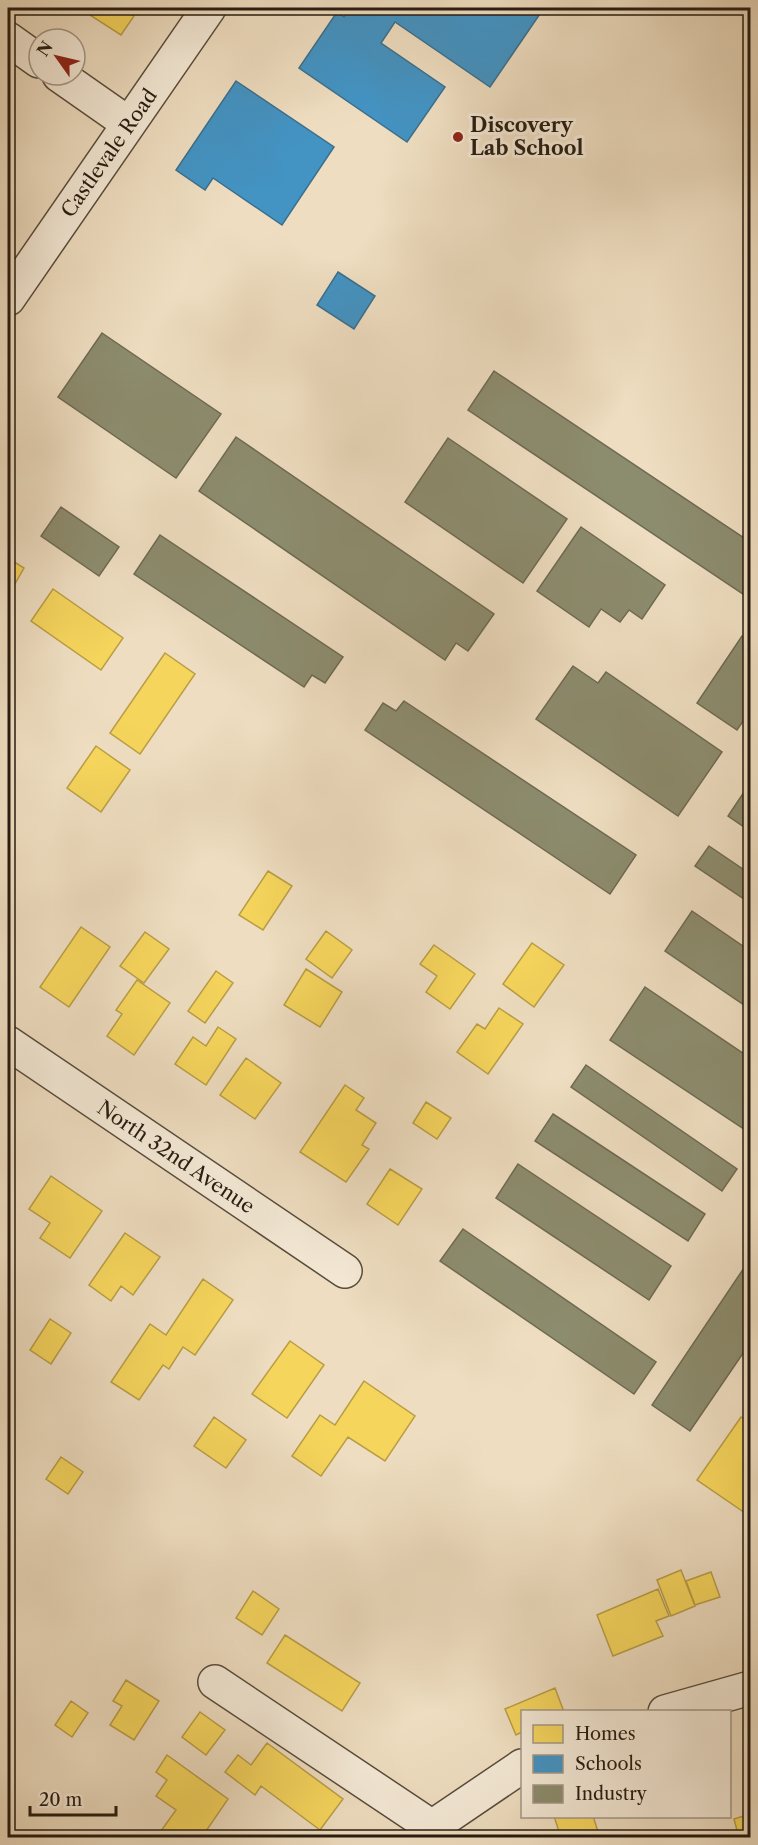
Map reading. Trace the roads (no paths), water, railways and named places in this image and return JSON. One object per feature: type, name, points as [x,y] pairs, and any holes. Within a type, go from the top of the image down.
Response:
[{"type":"street","name":"Castlevale Road","points":[[8,299],[209,8]]},
{"type":"street","points":[[8,39],[27,52]]},
{"type":"street","points":[[76,87],[129,124]]},
{"type":"street","name":"North 32nd Avenue","points":[[8,1043],[345,1271]]},
{"type":"street","points":[[215,1682],[427,1832],[521,1767]]},
{"type":"street","points":[[672,1710],[750,1688]]},
{"type":"place","name":"Discovery Lab School","points":[[458,137]]}]
